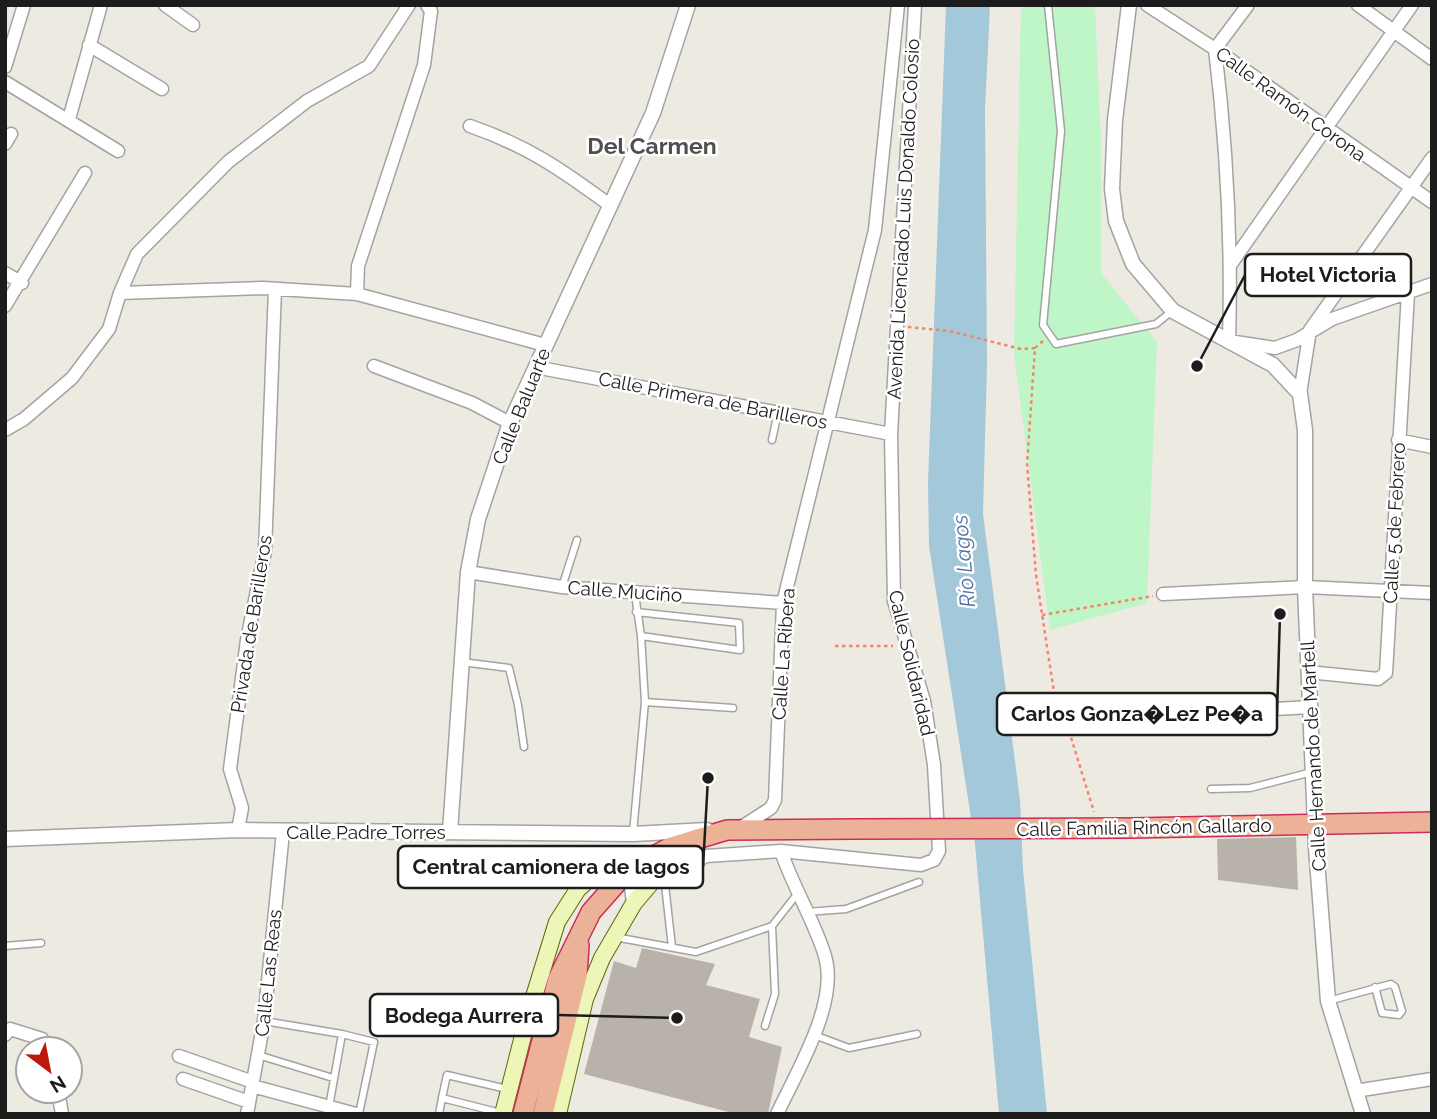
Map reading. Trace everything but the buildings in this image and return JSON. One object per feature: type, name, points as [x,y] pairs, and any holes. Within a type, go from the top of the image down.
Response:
[{"type":"highway","name":"Calle Familia Rincón Gallardo","points":[[629,862],[657,855],[694,838],[732,830],[1098,829],[1432,822]]},
{"type":"highway","points":[[523,1114],[558,979],[591,912],[629,862]]},
{"type":"highway","points":[[543,1114],[577,976],[580,933]]},
{"type":"highway","points":[[555,1062],[564,1089]]},
{"type":"main road","points":[[558,1114],[585,999],[614,937],[634,903],[658,880],[657,855]]},
{"type":"main road","points":[[503,1114],[557,922],[578,889],[602,867],[629,862]]},
{"type":"street","points":[[5,67],[23,5]]},
{"type":"street","points":[[69,119],[101,5]]},
{"type":"street","points":[[164,5],[193,25]]},
{"type":"street","points":[[5,430],[24,419],[72,378],[109,329],[120,293],[137,254],[228,162],[307,101],[369,66],[409,5]]},
{"type":"street","points":[[357,295],[358,266],[424,65],[430,11],[427,5]]},
{"type":"street","name":"Calle Baluarte","points":[[450,832],[468,572],[478,519],[510,423],[653,113],[688,5]]},
{"type":"street","name":"Avenida Licenciado Luis Donaldo Colosio","points":[[825,421],[875,230],[898,5]]},
{"type":"street","name":"Avenida Licenciado Luis Donaldo Colosio","points":[[891,433],[915,5]]},
{"type":"street","points":[[1128,5],[1115,120],[1112,189],[1116,221],[1133,264],[1173,311],[1273,366],[1300,394]]},
{"type":"street","name":"Calle Ramón Corona","points":[[1128,5],[1148,7],[1215,49],[1432,202]]},
{"type":"street","points":[[1229,341],[1231,264],[1227,150],[1215,49],[1248,5]]},
{"type":"street","points":[[1358,5],[1432,59]]},
{"type":"street","points":[[1231,264],[1412,5]]},
{"type":"street","points":[[89,45],[162,89]]},
{"type":"street","points":[[5,82],[118,151]]},
{"type":"street","points":[[470,126],[510,140],[548,159],[611,206]]},
{"type":"street","points":[[1300,394],[1310,330],[1432,158]]},
{"type":"street","points":[[5,306],[22,283],[85,173]]},
{"type":"street","points":[[5,273],[22,283]]},
{"type":"street","points":[[1229,341],[1275,348],[1297,340],[1310,330],[1432,284]]},
{"type":"street","points":[[120,293],[275,289],[357,295],[545,345]]},
{"type":"street","name":"Privada de Barilleros","points":[[238,830],[242,808],[230,769],[247,640],[265,551],[275,289]]},
{"type":"street","name":"Calle 5 de Febrero","points":[[1308,671],[1382,676],[1386,673],[1408,293]]},
{"type":"street","points":[[374,366],[472,404],[510,423]]},
{"type":"street","name":"Calle Primera de Barilleros","points":[[535,367],[891,433]]},
{"type":"street","name":"Calle Hernando de Martell","points":[[1300,394],[1306,430],[1308,671],[1328,1001],[1363,1114]]},
{"type":"street","name":"Calle La Ribera","points":[[732,830],[761,816],[771,808],[775,800],[783,603],[825,421]]},
{"type":"street","name":"Calle Solidaridad","points":[[781,851],[921,866],[934,860],[939,851],[934,765],[924,701],[894,601],[891,433]]},
{"type":"street","points":[[1398,440],[1432,447]]},
{"type":"street","name":"Calle Muciño","points":[[468,572],[562,587],[783,603]]},
{"type":"street","points":[[1163,594],[1306,587],[1432,593]]},
{"type":"street","points":[[1067,721],[1311,707]]},
{"type":"street","name":"Calle Padre Torres","points":[[5,839],[238,830],[633,835],[732,830]]},
{"type":"street","name":"Calle Las Reas","points":[[248,1108],[264,1021],[283,832]]},
{"type":"street","points":[[633,835],[629,862],[634,903]]},
{"type":"street","points":[[658,880],[706,856],[781,851],[825,957],[830,981],[814,1035],[777,1114]]},
{"type":"street","points":[[179,1056],[331,1110],[358,1114]]},
{"type":"street","points":[[183,1079],[248,1108]]},
{"type":"street","points":[[1355,1091],[1432,1079]]},
{"type":"lane","points":[[1048,5],[1060,131],[1043,326],[1056,344],[1156,324],[1173,311]]},
{"type":"lane","points":[[772,440],[778,412]]},
{"type":"lane","points":[[562,587],[577,540]]},
{"type":"lane","points":[[633,835],[645,702],[636,601]]},
{"type":"lane","points":[[636,612],[739,623],[740,650],[641,636]]},
{"type":"lane","points":[[462,662],[509,668],[524,747]]},
{"type":"lane","points":[[645,702],[733,708]]},
{"type":"lane","points":[[1211,789],[1250,788],[1315,772]]},
{"type":"lane","points":[[658,880],[672,947]]},
{"type":"lane","points":[[807,912],[846,909],[919,882]]},
{"type":"lane","points":[[614,937],[696,952],[772,926],[799,892]]},
{"type":"lane","points":[[765,1026],[775,994],[772,926]]},
{"type":"lane","points":[[5,946],[41,943]]},
{"type":"lane","points":[[1328,1001],[1375,987],[1391,984],[1395,987],[1402,1011],[1399,1015],[1382,1013],[1375,987]]},
{"type":"lane","points":[[264,1021],[374,1042],[358,1114]]},
{"type":"lane","points":[[331,1110],[333,1078],[342,1034]]},
{"type":"lane","points":[[814,1035],[849,1048],[917,1034]]},
{"type":"lane","points":[[258,1055],[333,1078]]},
{"type":"lane","points":[[439,1114],[447,1074],[509,1090]]},
{"type":"lane","points":[[442,1098],[503,1114]]},
{"type":"path","points":[[897,326],[949,331],[1021,349],[1035,348],[1049,336]]},
{"type":"path","points":[[1035,348],[1027,464],[1042,615],[1054,692],[1067,721],[1098,829]]},
{"type":"path","points":[[1042,615],[1163,594]]},
{"type":"path","points":[[835,646],[907,646]]},
{"type":"green space","points":[[1021,5],[1095,5],[1101,141],[1101,273],[1157,342],[1147,603],[1050,630],[1014,354]]},
{"type":"water","name":"Río Lagos","points":[[946,5],[990,5],[985,109],[987,364],[983,514],[1020,800],[1023,869],[1047,1114],[999,1114],[975,844],[929,546],[928,482]]},
{"type":"place","name":"Hotel Victoria","points":[[1197,366]]},
{"type":"place","name":"Carlos Gonza�Lez Pe�a","points":[[1280,614]]},
{"type":"place","name":"Central camionera de lagos","points":[[708,778]]},
{"type":"place","name":"Bodega Aurrera","points":[[677,1018]]},
{"type":"district","name":"Del Carmen","points":[[652,146]]}]
